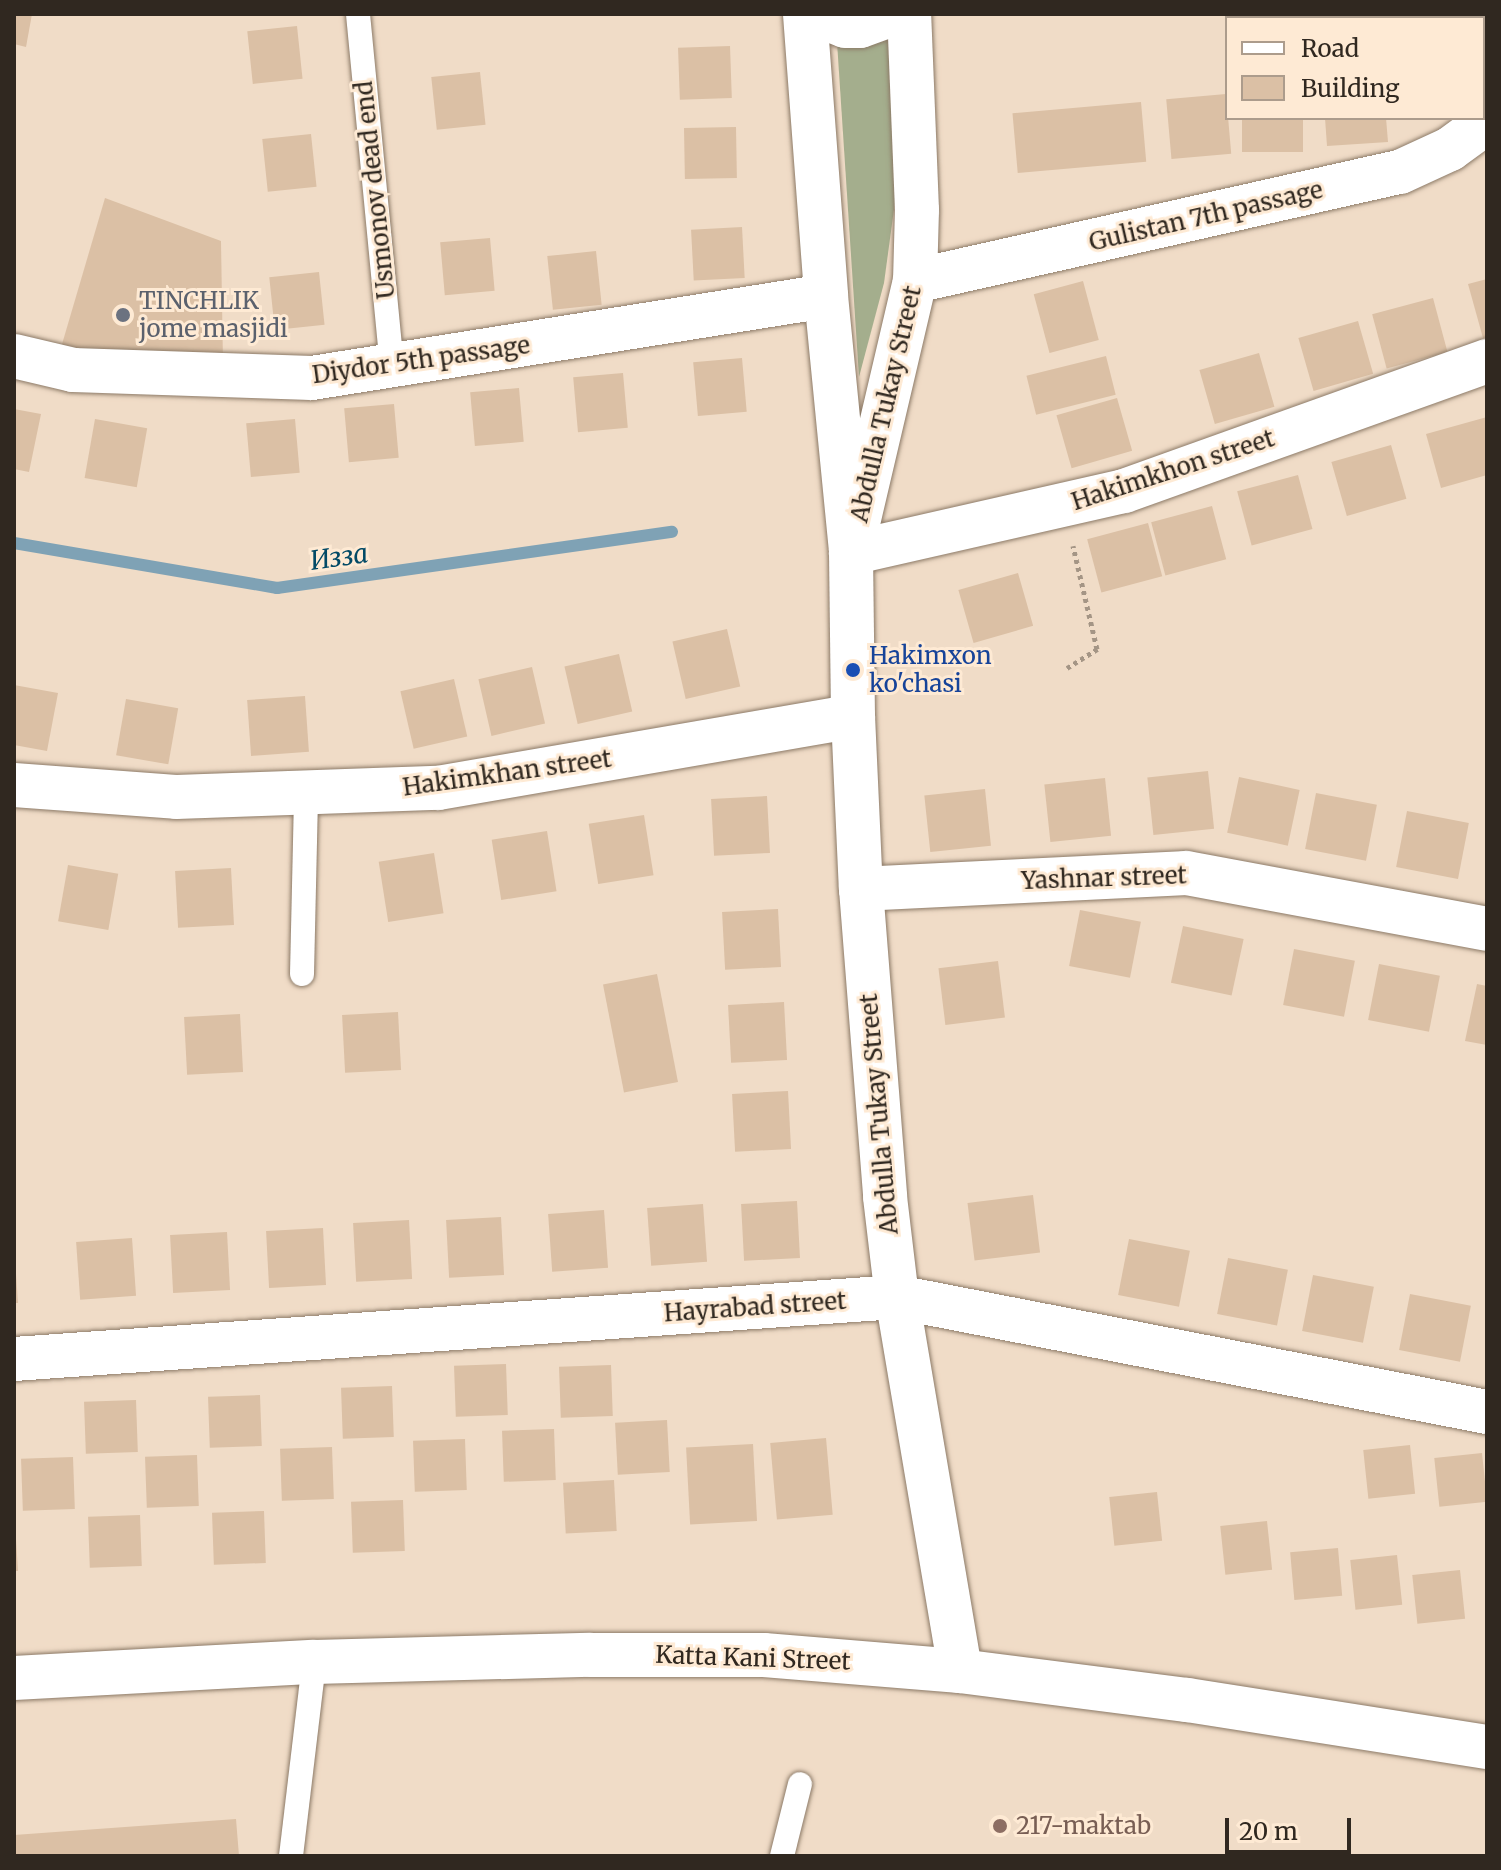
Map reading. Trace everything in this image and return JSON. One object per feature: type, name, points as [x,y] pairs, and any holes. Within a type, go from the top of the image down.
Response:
[{"type":"street","name":"Abdulla Tukay Street","points":[[805,14],[826,296],[851,553],[853,716],[875,1093],[897,1297],[960,1671]]},
{"type":"street","points":[[814,14],[845,26],[860,26],[893,14]]},
{"type":"street","name":"Abdulla Tukay Street","points":[[851,553],[915,281],[917,210],[909,14]]},
{"type":"street","name":"Gulistan 7th passage","points":[[915,281],[1400,172],[1450,149],[1480,120]]},
{"type":"street","name":"Diydor 5th passage","points":[[14,356],[73,370],[312,378],[826,296]]},
{"type":"street","name":"Hakimkhon street","points":[[851,553],[1124,491],[1487,361]]},
{"type":"street","name":"Hakimkhаn street","points":[[14,785],[176,797],[306,795],[438,788],[853,716]]},
{"type":"street","name":"Yashnar street","points":[[861,889],[1186,873],[1487,929]]},
{"type":"street","name":"Hayrabad street","points":[[14,1359],[897,1297],[1487,1412]]},
{"type":"street","name":"Katta Kani Street","points":[[14,1678],[314,1662],[590,1655],[764,1655],[960,1671],[1187,1700],[1487,1747]]},
{"type":"lane","name":"Usmonov dead end","points":[[358,14],[392,366]]},
{"type":"lane","points":[[302,974],[306,795]]},
{"type":"lane","points":[[291,1856],[314,1662]]},
{"type":"lane","points":[[782,1856],[800,1784]]},
{"type":"path","points":[[1064,506],[1097,649],[1067,668]]},
{"type":"green space","points":[[888,38],[895,202],[884,283],[859,377],[837,42]]},
{"type":"building","points":[[14,14],[32,14],[26,47],[14,44]]},
{"type":"building","points":[[297,26],[303,79],[253,84],[247,31]]},
{"type":"building","points":[[730,46],[732,98],[680,100],[678,48]]},
{"type":"building","points":[[480,72],[486,125],[437,130],[431,77]]},
{"type":"building","points":[[1225,94],[1225,120],[1228,120],[1231,154],[1171,159],[1166,99]]},
{"type":"building","points":[[1141,102],[1146,162],[1018,173],[1012,113]]},
{"type":"building","points":[[1242,120],[1303,120],[1303,152],[1242,152]]},
{"type":"building","points":[[1325,120],[1386,120],[1388,142],[1327,146]]},
{"type":"building","points":[[736,127],[737,178],[685,179],[684,128]]},
{"type":"building","points":[[311,134],[317,187],[268,192],[262,139]]},
{"type":"building","points":[[105,198],[221,241],[223,363],[60,351]]},
{"type":"building","points":[[742,227],[745,278],[694,281],[691,230]]},
{"type":"building","points":[[490,238],[495,291],[445,295],[440,242]]},
{"type":"building","points":[[596,251],[602,305],[553,310],[547,256]]},
{"type":"building","points":[[319,272],[325,325],[275,330],[269,277]]},
{"type":"building","points":[[1487,279],[1487,337],[1483,338],[1468,284]]},
{"type":"building","points":[[1083,281],[1099,340],[1050,353],[1034,294]]},
{"type":"building","points":[[1433,298],[1447,352],[1387,368],[1372,314]]},
{"type":"building","points":[[1358,321],[1373,374],[1314,391],[1298,338]]},
{"type":"building","points":[[1259,353],[1274,407],[1215,424],[1199,370]]},
{"type":"building","points":[[1106,356],[1116,395],[1036,415],[1026,376]]},
{"type":"building","points":[[742,358],[747,412],[698,416],[693,362]]},
{"type":"building","points":[[623,373],[628,428],[578,432],[573,377]]},
{"type":"building","points":[[519,388],[524,442],[475,446],[470,392]]},
{"type":"building","points":[[1117,398],[1132,451],[1072,468],[1056,415]]},
{"type":"building","points":[[394,404],[399,458],[349,462],[344,408]]},
{"type":"building","points":[[14,409],[41,414],[29,472],[14,469]]},
{"type":"building","points":[[1487,417],[1487,475],[1441,488],[1426,434]]},
{"type":"building","points":[[95,419],[147,428],[137,487],[85,478]]},
{"type":"building","points":[[295,419],[300,473],[251,477],[246,423]]},
{"type":"building","points":[[1391,445],[1406,499],[1347,516],[1331,462]]},
{"type":"building","points":[[1298,475],[1312,529],[1252,545],[1237,491]]},
{"type":"building","points":[[1212,506],[1226,559],[1165,575],[1151,522]]},
{"type":"building","points":[[1148,523],[1162,576],[1101,592],[1087,539]]},
{"type":"building","points":[[1018,573],[1033,626],[974,643],[958,590]]},
{"type":"building","points":[[727,629],[740,686],[686,699],[672,642]]},
{"type":"building","points":[[619,654],[632,711],[578,724],[564,667]]},
{"type":"building","points":[[532,667],[545,724],[491,736],[478,679]]},
{"type":"building","points":[[454,679],[467,736],[414,749],[400,691]]},
{"type":"building","points":[[14,685],[58,693],[47,751],[14,745]]},
{"type":"building","points":[[305,696],[309,752],[251,756],[247,700]]},
{"type":"building","points":[[126,699],[178,708],[168,764],[116,755]]},
{"type":"building","points":[[1208,771],[1214,829],[1153,835],[1147,777]]},
{"type":"building","points":[[1239,777],[1300,790],[1288,846],[1227,833]]},
{"type":"building","points":[[1105,778],[1111,836],[1050,842],[1044,784]]},
{"type":"building","points":[[985,789],[991,846],[930,852],[924,795]]},
{"type":"building","points":[[1316,793],[1377,805],[1366,861],[1305,849]]},
{"type":"building","points":[[767,796],[770,853],[714,856],[711,799]]},
{"type":"building","points":[[1407,811],[1469,823],[1458,879],[1396,867]]},
{"type":"building","points":[[644,815],[654,875],[598,884],[589,824]]},
{"type":"building","points":[[547,831],[557,891],[501,900],[492,840]]},
{"type":"building","points":[[434,853],[444,913],[388,922],[379,862]]},
{"type":"building","points":[[68,865],[118,874],[108,930],[58,921]]},
{"type":"building","points":[[231,868],[234,925],[178,928],[175,871]]},
{"type":"building","points":[[778,909],[781,967],[725,970],[722,912]]},
{"type":"building","points":[[1080,910],[1141,922],[1130,978],[1069,966]]},
{"type":"building","points":[[1183,926],[1244,939],[1232,996],[1171,983]]},
{"type":"building","points":[[1294,949],[1355,961],[1344,1017],[1283,1005]]},
{"type":"building","points":[[998,961],[1005,1018],[945,1025],[938,968]]},
{"type":"building","points":[[1379,964],[1440,976],[1429,1032],[1368,1020]]},
{"type":"building","points":[[657,974],[678,1082],[624,1092],[603,984]]},
{"type":"building","points":[[1477,984],[1487,986],[1487,1045],[1465,1041]]},
{"type":"building","points":[[784,1002],[787,1060],[731,1063],[728,1005]]},
{"type":"building","points":[[398,1012],[401,1070],[345,1073],[342,1015]]},
{"type":"building","points":[[240,1014],[243,1072],[187,1075],[184,1017]]},
{"type":"building","points":[[788,1091],[791,1149],[735,1152],[732,1094]]},
{"type":"building","points":[[1033,1195],[1040,1253],[975,1261],[967,1203]]},
{"type":"building","points":[[797,1201],[800,1258],[744,1261],[741,1204]]},
{"type":"building","points":[[703,1204],[707,1262],[651,1266],[647,1208]]},
{"type":"building","points":[[604,1210],[608,1268],[552,1272],[548,1214]]},
{"type":"building","points":[[501,1217],[504,1275],[449,1278],[446,1220]]},
{"type":"building","points":[[409,1220],[412,1279],[356,1282],[353,1223]]},
{"type":"building","points":[[323,1228],[326,1285],[269,1288],[266,1231]]},
{"type":"building","points":[[227,1232],[230,1290],[173,1293],[170,1235]]},
{"type":"building","points":[[132,1238],[136,1296],[80,1300],[76,1242]]},
{"type":"building","points":[[1129,1239],[1190,1251],[1179,1307],[1118,1295]]},
{"type":"building","points":[[1228,1258],[1288,1270],[1277,1326],[1217,1314]]},
{"type":"building","points":[[16,1274],[18,1303],[14,1303]]},
{"type":"building","points":[[1313,1275],[1374,1287],[1363,1343],[1302,1331]]},
{"type":"building","points":[[1410,1294],[1471,1306],[1460,1362],[1399,1350]]},
{"type":"building","points":[[506,1364],[508,1415],[456,1417],[454,1366]]},
{"type":"building","points":[[611,1365],[613,1416],[561,1418],[559,1367]]},
{"type":"building","points":[[392,1386],[394,1437],[343,1439],[341,1388]]},
{"type":"building","points":[[260,1395],[262,1446],[210,1448],[208,1397]]},
{"type":"building","points":[[136,1400],[138,1452],[86,1454],[84,1402]]},
{"type":"building","points":[[667,1420],[670,1472],[618,1475],[615,1423]]},
{"type":"building","points":[[554,1429],[556,1480],[504,1482],[502,1431]]},
{"type":"building","points":[[826,1438],[833,1515],[777,1520],[770,1443]]},
{"type":"building","points":[[465,1439],[467,1490],[415,1492],[413,1441]]},
{"type":"building","points":[[753,1444],[757,1521],[690,1524],[686,1448]]},
{"type":"building","points":[[1410,1445],[1415,1494],[1368,1499],[1363,1450]]},
{"type":"building","points":[[332,1447],[334,1499],[282,1501],[280,1449]]},
{"type":"building","points":[[1482,1453],[1487,1502],[1439,1507],[1434,1458]]},
{"type":"building","points":[[197,1455],[199,1506],[147,1508],[145,1457]]},
{"type":"building","points":[[73,1457],[75,1509],[23,1511],[21,1459]]},
{"type":"building","points":[[614,1480],[617,1531],[566,1534],[563,1483]]},
{"type":"building","points":[[1157,1492],[1162,1541],[1114,1546],[1109,1497]]},
{"type":"building","points":[[403,1500],[405,1551],[353,1553],[351,1502]]},
{"type":"building","points":[[264,1511],[266,1563],[214,1565],[212,1513]]},
{"type":"building","points":[[140,1515],[142,1566],[90,1568],[88,1517]]},
{"type":"building","points":[[1267,1521],[1272,1570],[1225,1575],[1220,1526]]},
{"type":"building","points":[[16,1539],[18,1571],[14,1571]]},
{"type":"building","points":[[1338,1548],[1342,1596],[1294,1600],[1290,1552]]},
{"type":"building","points":[[1397,1555],[1402,1605],[1355,1610],[1350,1560]]},
{"type":"building","points":[[1460,1570],[1465,1619],[1417,1624],[1412,1575]]},
{"type":"building","points":[[236,1819],[239,1856],[14,1856],[14,1835]]},
{"type":"waterway","name":"Изза","points":[[14,543],[277,588],[672,532]]},
{"type":"place","name":"TINCHLIK jome masjidi","points":[[123,315]]},
{"type":"place","name":"Hakimxon ko'chasi","points":[[853,670]]},
{"type":"place","name":"217-maktab","points":[[1000,1826]]}]
